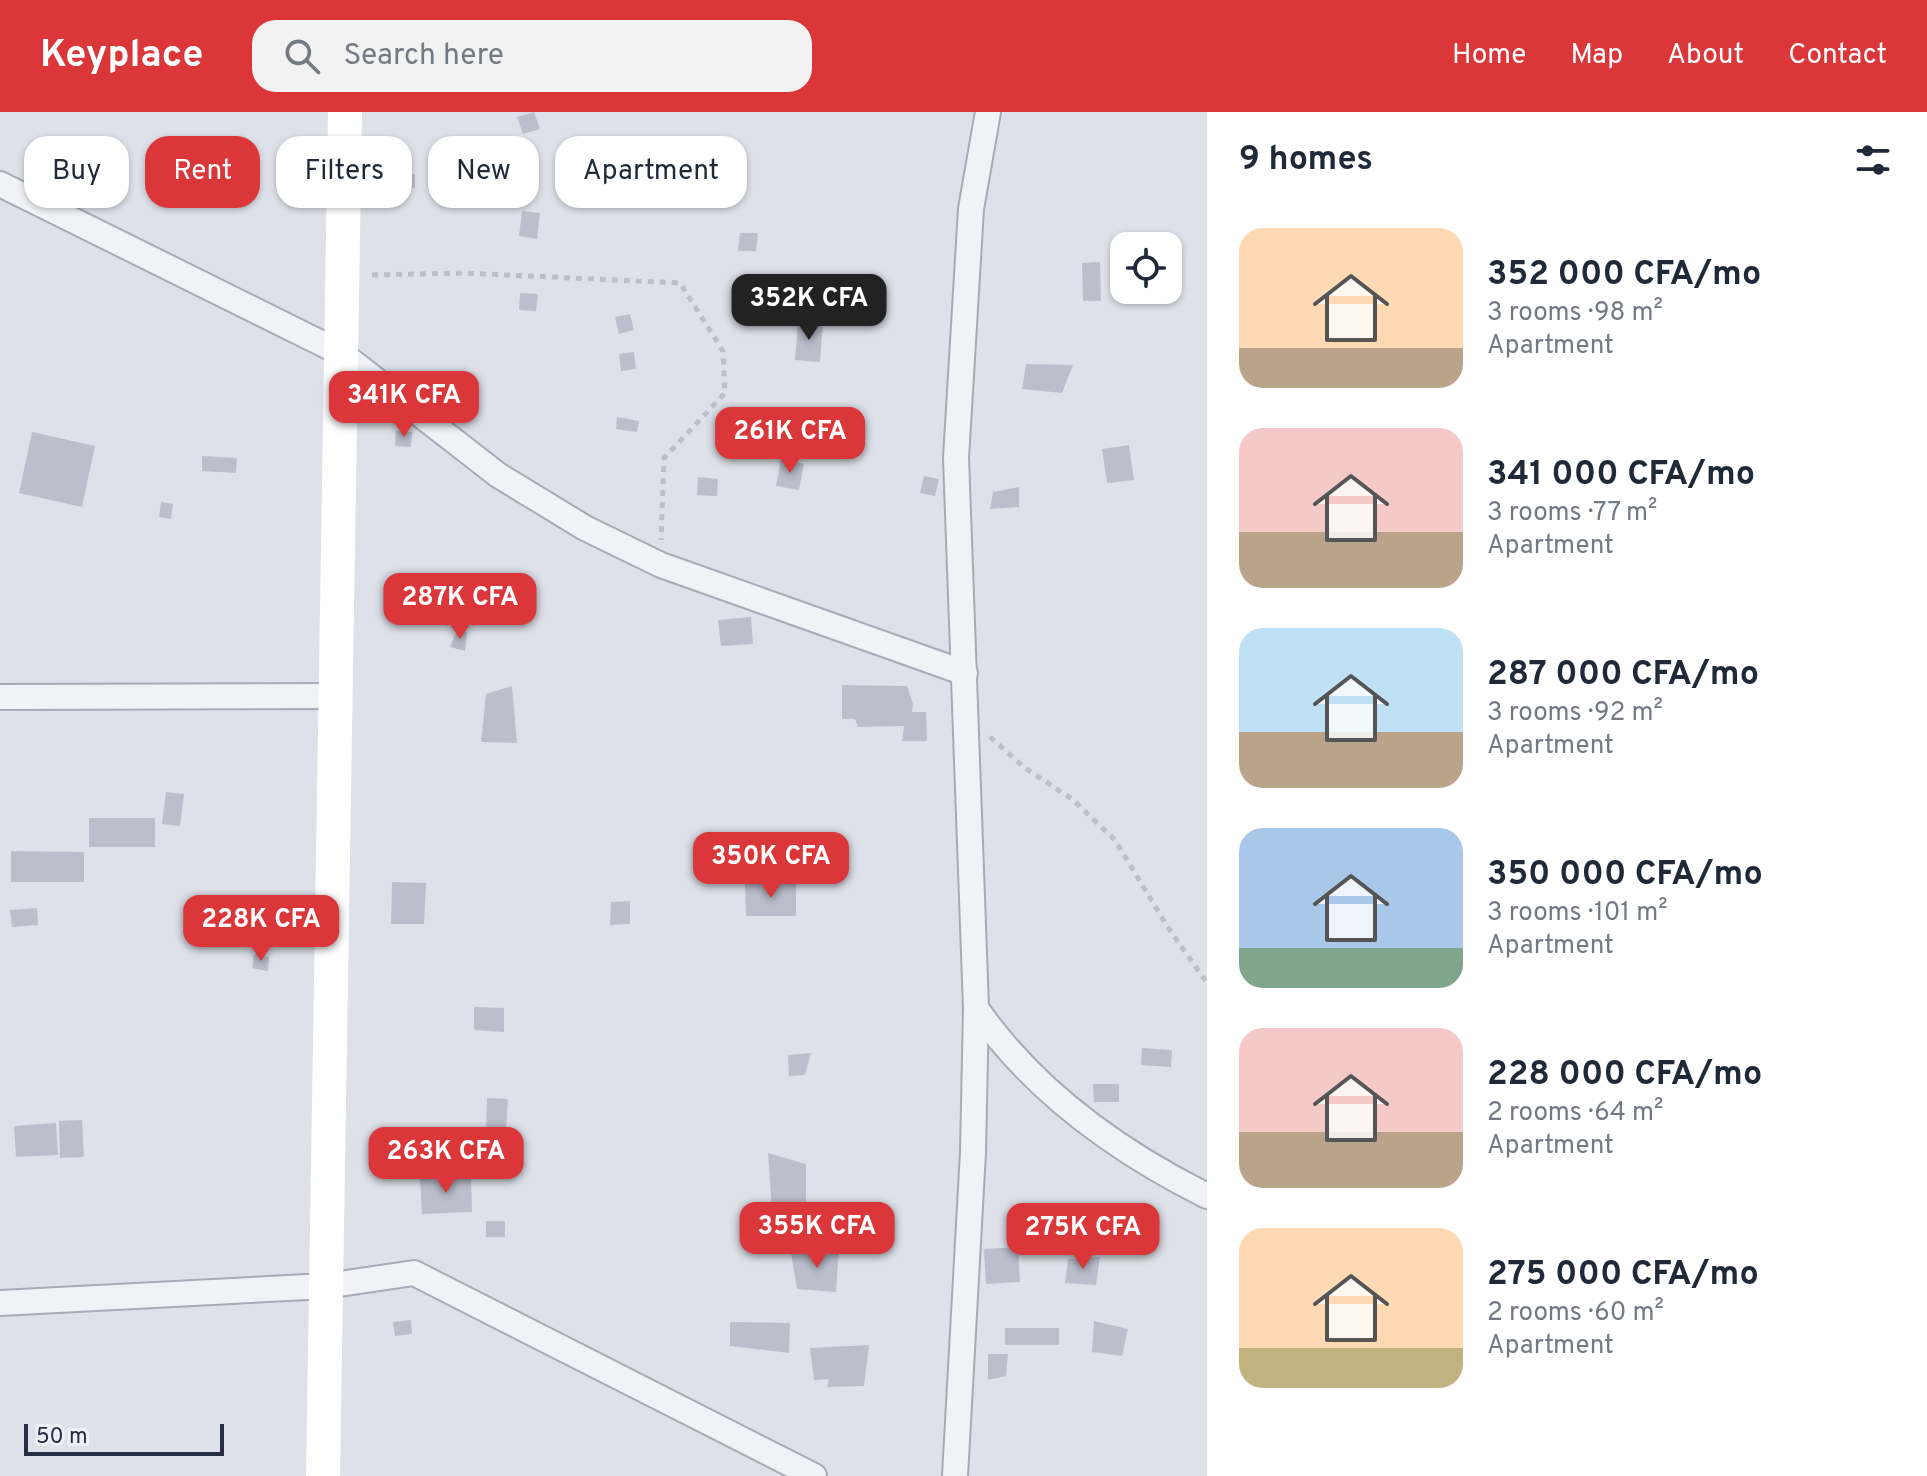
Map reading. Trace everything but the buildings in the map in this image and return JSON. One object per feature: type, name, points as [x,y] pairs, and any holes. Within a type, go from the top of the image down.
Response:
[{"type":"street","points":[[323,1476],[345,112]]},
{"type":"street","points":[[955,1476],[973,1152],[976,1008],[956,458],[971,209],[988,112]]},
{"type":"street","points":[[0,184],[341,353],[498,475],[585,528],[661,565],[965,673]]},
{"type":"street","points":[[0,697],[336,696]]},
{"type":"street","points":[[976,1008],[1017,1062],[1076,1115],[1170,1178],[1207,1196]]},
{"type":"street","points":[[0,1303],[326,1286],[414,1273],[814,1476]]},
{"type":"path","points":[[343,276],[463,273],[680,283],[723,351],[725,393],[664,458],[661,565]]},
{"type":"path","points":[[967,713],[1004,751],[1072,799],[1115,840],[1167,926],[1207,983]]}]
